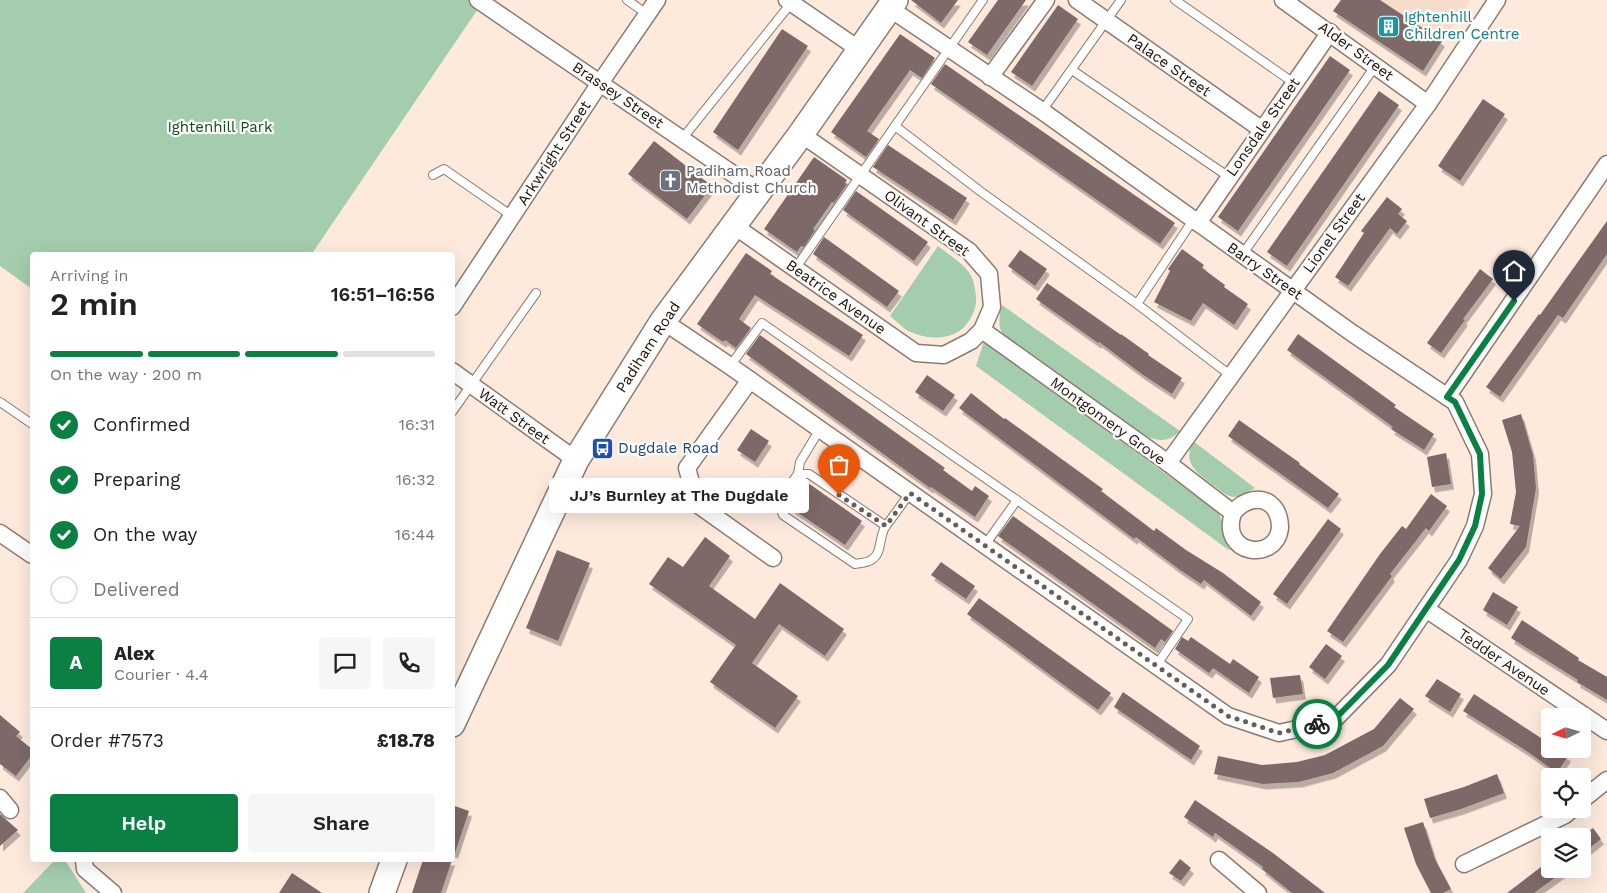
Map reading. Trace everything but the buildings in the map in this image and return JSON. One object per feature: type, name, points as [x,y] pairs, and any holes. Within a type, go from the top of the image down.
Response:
[{"type":"main road","name":"Padiham Road","points":[[455,718],[576,460],[663,321],[801,134],[892,4]]},
{"type":"main road","points":[[382,893],[393,862]]},
{"type":"street","name":"Arkwright Street","points":[[455,302],[657,0]]},
{"type":"street","points":[[990,77],[1046,0]]},
{"type":"street","name":"Palace Street","points":[[1077,0],[1261,129]]},
{"type":"street","name":"Alder Street","points":[[1283,0],[1428,104]]},
{"type":"street","name":"Lionel Street","points":[[1168,463],[1428,104],[1497,0]]},
{"type":"street","points":[[790,1],[860,50]]},
{"type":"street","name":"Brassey Street","points":[[485,2],[758,191]]},
{"type":"street","name":"Barry Street","points":[[892,4],[949,49],[1042,111],[1242,255],[1455,402],[1480,454],[1482,494],[1475,526],[1459,560],[1426,610]]},
{"type":"street","name":"Lonsdale Street","points":[[1195,221],[1229,177],[1330,32]]},
{"type":"street","name":"Olivant Street","points":[[801,134],[969,251],[988,274],[992,307],[982,330],[971,341],[944,355]]},
{"type":"street","points":[[1447,397],[1607,164]]},
{"type":"street","name":"Beatrice Avenue","points":[[733,225],[916,353],[944,355]]},
{"type":"street","points":[[663,321],[730,366],[1228,716],[1279,733],[1333,721],[1388,665],[1426,610]]},
{"type":"street","name":"Montgomery Grove","points":[[982,330],[1168,463],[1233,513]]},
{"type":"street","name":"Watt Street","points":[[455,373],[576,460]]},
{"type":"street","points":[[750,380],[687,468],[697,504],[773,558]]},
{"type":"street","points":[[0,533],[30,554]]},
{"type":"street","name":"Tedder Avenue","points":[[1426,610],[1607,732]]},
{"type":"street","points":[[1591,793],[1607,780]]},
{"type":"street","points":[[1464,864],[1557,818]]},
{"type":"street","points":[[1219,860],[1258,893]]},
{"type":"street","points":[[85,865],[113,893]]},
{"type":"lane","points":[[628,0],[647,14]]},
{"type":"lane","points":[[795,268],[984,0]]},
{"type":"lane","points":[[1042,111],[1121,0]]},
{"type":"lane","points":[[1175,0],[1294,83]]},
{"type":"lane","points":[[682,139],[790,1]]},
{"type":"lane","points":[[1242,255],[1376,65]]},
{"type":"lane","points":[[1072,70],[1229,177]]},
{"type":"lane","points":[[894,126],[980,191],[1137,304],[1230,375]]},
{"type":"lane","points":[[433,175],[444,169],[512,216]]},
{"type":"lane","points":[[1137,304],[1195,221]]},
{"type":"lane","points":[[455,408],[536,293]]},
{"type":"lane","points":[[730,366],[762,322],[1188,619],[1156,666]]},
{"type":"lane","points":[[0,402],[30,423]]},
{"type":"lane","points":[[820,429],[800,462],[798,474],[778,501],[783,515],[855,564],[871,560],[878,552],[883,530],[910,493]]},
{"type":"lane","points":[[798,474],[809,474],[886,526]]},
{"type":"lane","points":[[985,545],[1016,500]]},
{"type":"shaded area","name":"Ightenhill Children Centre","points":[[1341,0],[1470,0],[1423,71],[1333,11]]},
{"type":"green space","name":"Ightenhill Park","points":[[0,0],[478,0],[482,3],[313,252],[30,252],[30,288],[0,266]]},
{"type":"green space","points":[[938,246],[959,262],[970,274],[975,288],[976,304],[971,318],[960,331],[937,338],[912,333],[890,316]]},
{"type":"green space","points":[[1002,305],[1180,431],[1173,437],[1165,440],[1148,437],[1005,338],[999,322]]},
{"type":"green space","points":[[984,341],[1218,512],[1230,551],[976,366]]},
{"type":"green space","points":[[1193,441],[1255,488],[1242,495],[1233,497],[1225,494],[1207,481],[1197,472],[1190,461],[1189,455]]},
{"type":"green space","points":[[53,862],[66,862],[86,893],[23,893]]},
{"type":"way so far","points":[[839,495],[886,526],[910,493],[1228,716],[1279,733],[1317,724]]},
{"type":"place","name":"Ightenhill Children Centre","points":[[1388,26]]},
{"type":"place","name":"Padiham Road Methodist Church","points":[[670,180]]},
{"type":"place","name":"Dugdale Road","points":[[602,448]]},
{"type":"place","name":"JJ’s Burnley at The Dugdale","points":[[839,495]]},
{"type":"route","points":[[1317,724],[1333,721],[1388,665],[1459,560],[1475,526],[1482,494],[1480,454],[1455,402],[1447,397],[1514,301]]}]
